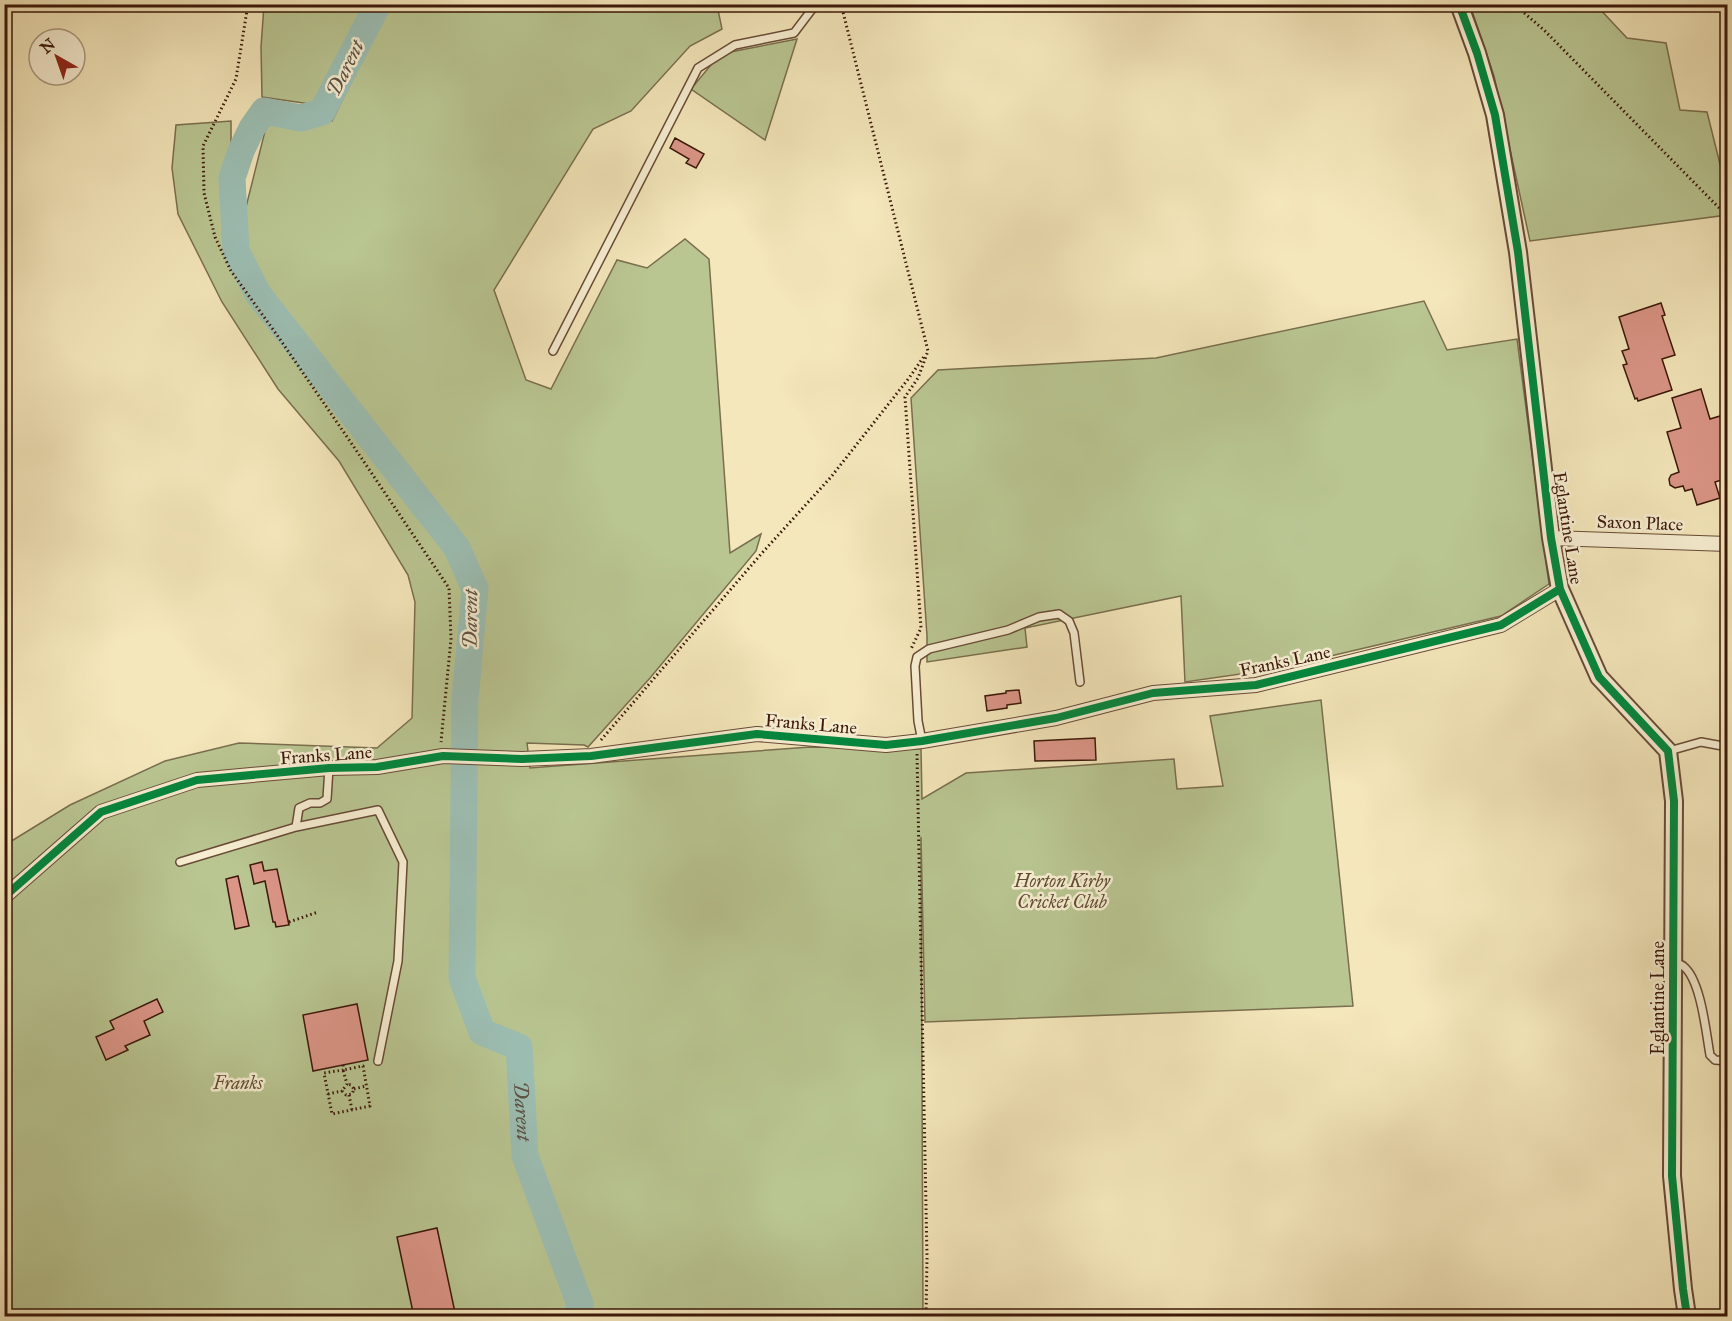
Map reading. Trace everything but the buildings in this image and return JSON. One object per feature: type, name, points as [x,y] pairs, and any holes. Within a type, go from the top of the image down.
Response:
[{"type":"street","name":"Eglantine Lane","points":[[1459,4],[1477,53],[1495,115],[1518,252],[1551,538],[1560,589],[1599,677],[1668,751],[1674,801],[1671,1176],[1687,1317]]},
{"type":"street","name":"Saxon Place","points":[[1551,538],[1728,544]]},
{"type":"street","name":"Franks Lane","points":[[4,897],[101,812],[197,780],[329,768],[377,767],[443,756],[522,759],[591,756],[758,734],[886,745],[920,741],[1056,718],[1153,693],[1256,685],[1501,625],[1560,589]]},
{"type":"lane","points":[[553,351],[698,68],[735,45],[794,33],[816,4]]},
{"type":"lane","points":[[920,741],[915,666],[917,657],[929,649],[1008,630],[1039,616],[1059,614],[1069,621],[1074,633],[1080,682]]},
{"type":"lane","points":[[1668,751],[1701,742],[1728,747]]},
{"type":"lane","points":[[296,826],[299,808],[327,799],[329,768]]},
{"type":"lane","points":[[180,862],[296,826],[378,810],[403,862],[398,961],[378,1061]]},
{"type":"lane","points":[[1672,961],[1683,965],[1692,977],[1701,1001],[1710,1055],[1715,1060],[1728,1061]]},
{"type":"path","points":[[248,4],[236,79],[203,146],[204,193],[215,237],[231,271],[356,450],[448,588],[451,639],[441,745],[443,756]]},
{"type":"path","points":[[841,4],[928,351],[918,378],[905,397],[921,628],[911,648],[912,660]]},
{"type":"path","points":[[1514,4],[1545,31],[1728,217]]},
{"type":"path","points":[[591,756],[594,748],[762,553],[831,477],[928,351]]},
{"type":"path","points":[[920,741],[927,1234],[926,1317]]},
{"type":"path","points":[[289,922],[318,912]]},
{"type":"path","points":[[363,1066],[367,1086],[370,1106],[332,1114],[324,1073],[343,1067],[363,1066]]},
{"type":"path","points":[[343,1067],[347,1084]]},
{"type":"path","points":[[347,1084],[354,1089]]},
{"type":"path","points":[[328,1094],[342,1090],[347,1084]]},
{"type":"path","points":[[354,1089],[367,1086]]},
{"type":"path","points":[[349,1095],[354,1089]]},
{"type":"path","points":[[342,1090],[349,1095]]},
{"type":"path","points":[[349,1095],[352,1110]]},
{"type":"green space","points":[[264,5],[365,5],[317,105],[262,97],[261,47]]},
{"type":"green space","points":[[389,5],[717,5],[722,29],[690,46],[631,111],[593,129],[494,290],[526,380],[551,389],[617,260],[647,268],[685,239],[709,259],[730,553],[761,534],[756,551],[650,678],[588,747],[527,743],[530,768],[810,747],[921,749],[922,799],[966,773],[1174,759],[1177,789],[1223,786],[1210,716],[1321,700],[1353,1006],[925,1022],[921,837],[923,1316],[585,1316],[586,1299],[539,1175],[570,1312],[569,1316],[5,1316],[5,845],[70,805],[165,761],[239,743],[377,748],[412,718],[415,602],[408,575],[339,461],[278,389],[222,302],[178,214],[172,168],[176,125],[231,121],[231,182],[242,223],[268,119],[332,121]],"holes":[[[453,800],[457,971],[452,873]]]},
{"type":"green space","points":[[1470,5],[1596,5],[1627,38],[1666,43],[1680,110],[1707,112],[1727,192],[1727,215],[1530,241],[1494,76]]},
{"type":"green space","points":[[797,39],[765,140],[691,89],[720,54]]},
{"type":"green space","points":[[1424,301],[1447,350],[1517,339],[1549,584],[1501,616],[1275,669],[1185,682],[1181,596],[1025,628],[1027,647],[927,662],[911,398],[938,370],[1156,358]]},
{"type":"waterway","name":"Darent","points":[[378,4],[322,112],[301,118],[264,111],[252,128],[232,178],[236,251],[258,294],[457,548],[475,589],[465,699],[462,978],[482,1032],[519,1047],[525,1156],[580,1304],[578,1316]]},
{"type":"cycle path","points":[[1459,4],[1477,53],[1495,115],[1518,252],[1551,538],[1560,589],[1599,677],[1668,751],[1674,801],[1672,1176],[1687,1316]]},
{"type":"cycle path","points":[[4,897],[101,812],[197,780],[329,768],[377,767],[443,756],[522,759],[591,756],[757,734],[886,745],[922,741],[1056,718],[1153,693],[1256,685],[1501,625],[1560,589]]},
{"type":"park label","name":"Horton Kirby Cricket Club","points":[[1062,891]]},
{"type":"park label","name":"Franks","points":[[238,1083]]}]
